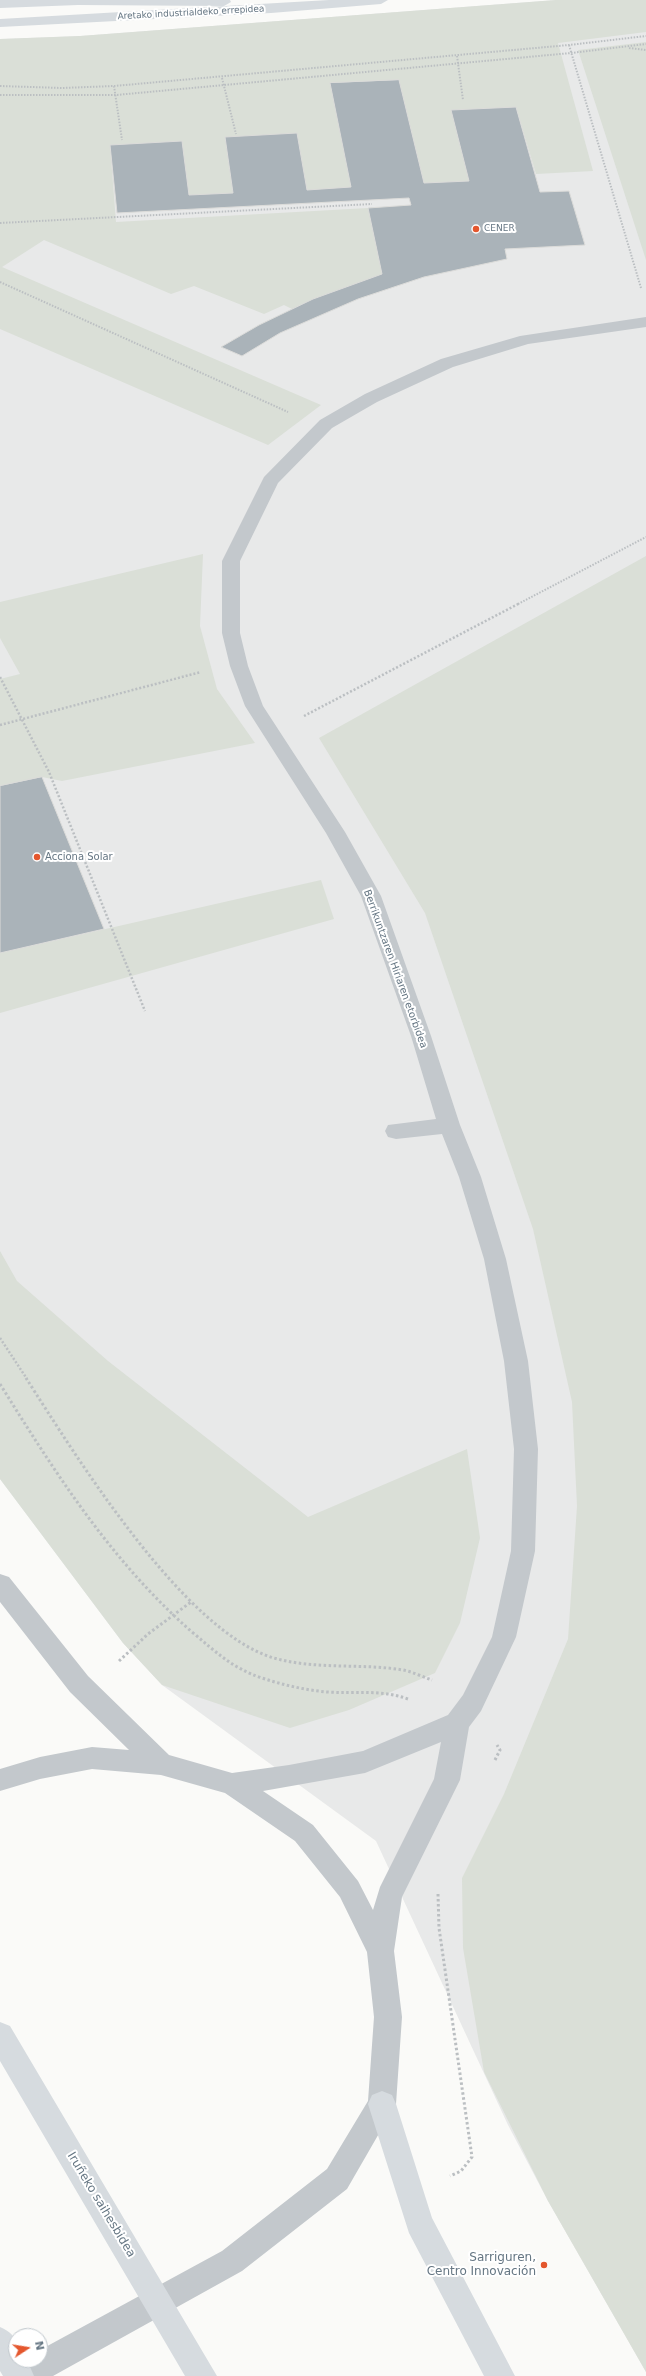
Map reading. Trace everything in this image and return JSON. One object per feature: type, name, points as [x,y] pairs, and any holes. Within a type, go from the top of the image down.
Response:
[{"type":"main road","name":"Aretako industrialdeko errepidea","points":[[0,23],[230,7],[259,0]]},
{"type":"main road","name":"Aretako industrialdeko errepidea","points":[[0,13],[230,7],[381,0]]},
{"type":"main road","points":[[0,4],[78,1],[230,7]]},
{"type":"main road","points":[[0,32],[149,25],[230,7]]},
{"type":"main road","name":"Iruñeko saihesbidea","points":[[0,2035],[202,2376]]},
{"type":"main road","points":[[382,2104],[419,2223],[500,2376]]},
{"type":"main road","points":[[0,2342],[19,2376]]},
{"type":"street","name":"Berrikuntzaren Hiriaren etorbidea","points":[[380,1951],[389,1896],[447,1780],[457,1723],[472,1703],[504,1637],[523,1551],[526,1449],[516,1361],[495,1259],[470,1177],[449,1125],[421,1036],[371,896],[335,832],[254,706],[239,666],[231,633],[231,561],[270,481],[326,424],[371,398],[447,363],[526,339],[646,322]]},
{"type":"street","points":[[396,1131],[449,1125]]},
{"type":"street","points":[[0,1584],[79,1684],[161,1764]]},
{"type":"street","points":[[232,1784],[289,1776],[364,1762],[457,1723]]},
{"type":"street","points":[[0,1780],[40,1768],[92,1758],[161,1764],[232,1784],[304,1833],[348,1889],[380,1951],[388,2017],[382,2104],[337,2179],[232,2261],[23,2376]]},
{"type":"path","points":[[0,86],[62,88],[114,86],[222,78],[569,45],[646,36]]},
{"type":"path","points":[[0,95],[116,95],[571,53],[646,44]]},
{"type":"path","points":[[569,45],[642,289]]},
{"type":"path","points":[[622,48],[646,50]]},
{"type":"path","points":[[457,56],[463,100]]},
{"type":"path","points":[[222,78],[236,134]]},
{"type":"path","points":[[114,86],[122,140]]},
{"type":"path","points":[[0,223],[372,204]]},
{"type":"path","points":[[0,282],[300,418],[326,424]]},
{"type":"path","points":[[301,718],[646,537]]},
{"type":"path","points":[[0,725],[199,673],[239,666]]},
{"type":"path","points":[[0,677],[49,772],[145,1011]]},
{"type":"path","points":[[0,1338],[64,1439],[131,1533],[191,1602],[234,1639],[273,1658],[314,1665],[404,1670],[432,1680]]},
{"type":"path","points":[[0,1384],[91,1525],[132,1575],[173,1616],[239,1670],[291,1688],[330,1692],[376,1690],[413,1701]]},
{"type":"path","points":[[119,1661],[148,1634],[191,1602]]},
{"type":"path","points":[[493,1739],[500,1750],[494,1763]]},
{"type":"path","points":[[438,1892],[439,1928],[472,2157],[462,2170]]},
{"type":"shaded area","points":[[556,0],[646,0],[646,2372],[548,2201],[508,2125],[376,1841],[162,1685],[123,1643],[0,1479],[0,39],[80,36]]},
{"type":"shaded area","points":[[556,0],[646,0],[646,32],[558,43],[593,171],[536,174],[516,107],[451,110],[469,181],[424,183],[399,80],[330,83],[351,187],[307,190],[297,134],[225,137],[233,193],[189,195],[182,141],[110,145],[116,222],[368,208],[382,274],[313,299],[292,309],[284,305],[264,314],[194,286],[171,294],[44,240],[2,267],[321,405],[268,445],[0,329],[0,39],[80,36]]},
{"type":"shaded area","points":[[646,42],[646,260],[578,50]]},
{"type":"shaded area","points":[[203,554],[200,626],[217,689],[255,743],[62,781],[42,777],[0,786],[0,679],[20,674],[0,638],[0,602]]},
{"type":"shaded area","points":[[646,556],[646,2372],[548,2201],[484,2072],[463,1948],[462,1878],[504,1794],[568,1639],[577,1506],[572,1402],[533,1229],[425,913],[319,738]]},
{"type":"shaded area","points":[[321,880],[334,919],[0,1013],[0,953]]},
{"type":"shaded area","points":[[0,1251],[17,1281],[108,1361],[308,1517],[467,1449],[480,1538],[460,1623],[435,1673],[349,1710],[290,1728],[162,1685],[123,1643],[0,1479]]},
{"type":"building","name":"CENER","points":[[399,80],[424,183],[469,181],[451,110],[516,107],[540,192],[569,191],[585,245],[505,249],[507,259],[424,277],[358,299],[280,333],[242,356],[221,347],[259,325],[313,299],[382,274],[368,208],[411,205],[409,198],[117,213],[110,145],[182,141],[189,195],[233,193],[225,137],[297,133],[307,190],[351,187],[330,83]]},
{"type":"building","name":"Acciona Solar","points":[[42,777],[104,929],[0,953],[0,786]]},
{"type":"place","name":"CENER","points":[[476,229]]},
{"type":"place","name":"Acciona Solar","points":[[37,857]]},
{"type":"place","name":"Sarriguren, Centro Innovación","points":[[544,2265]]}]
